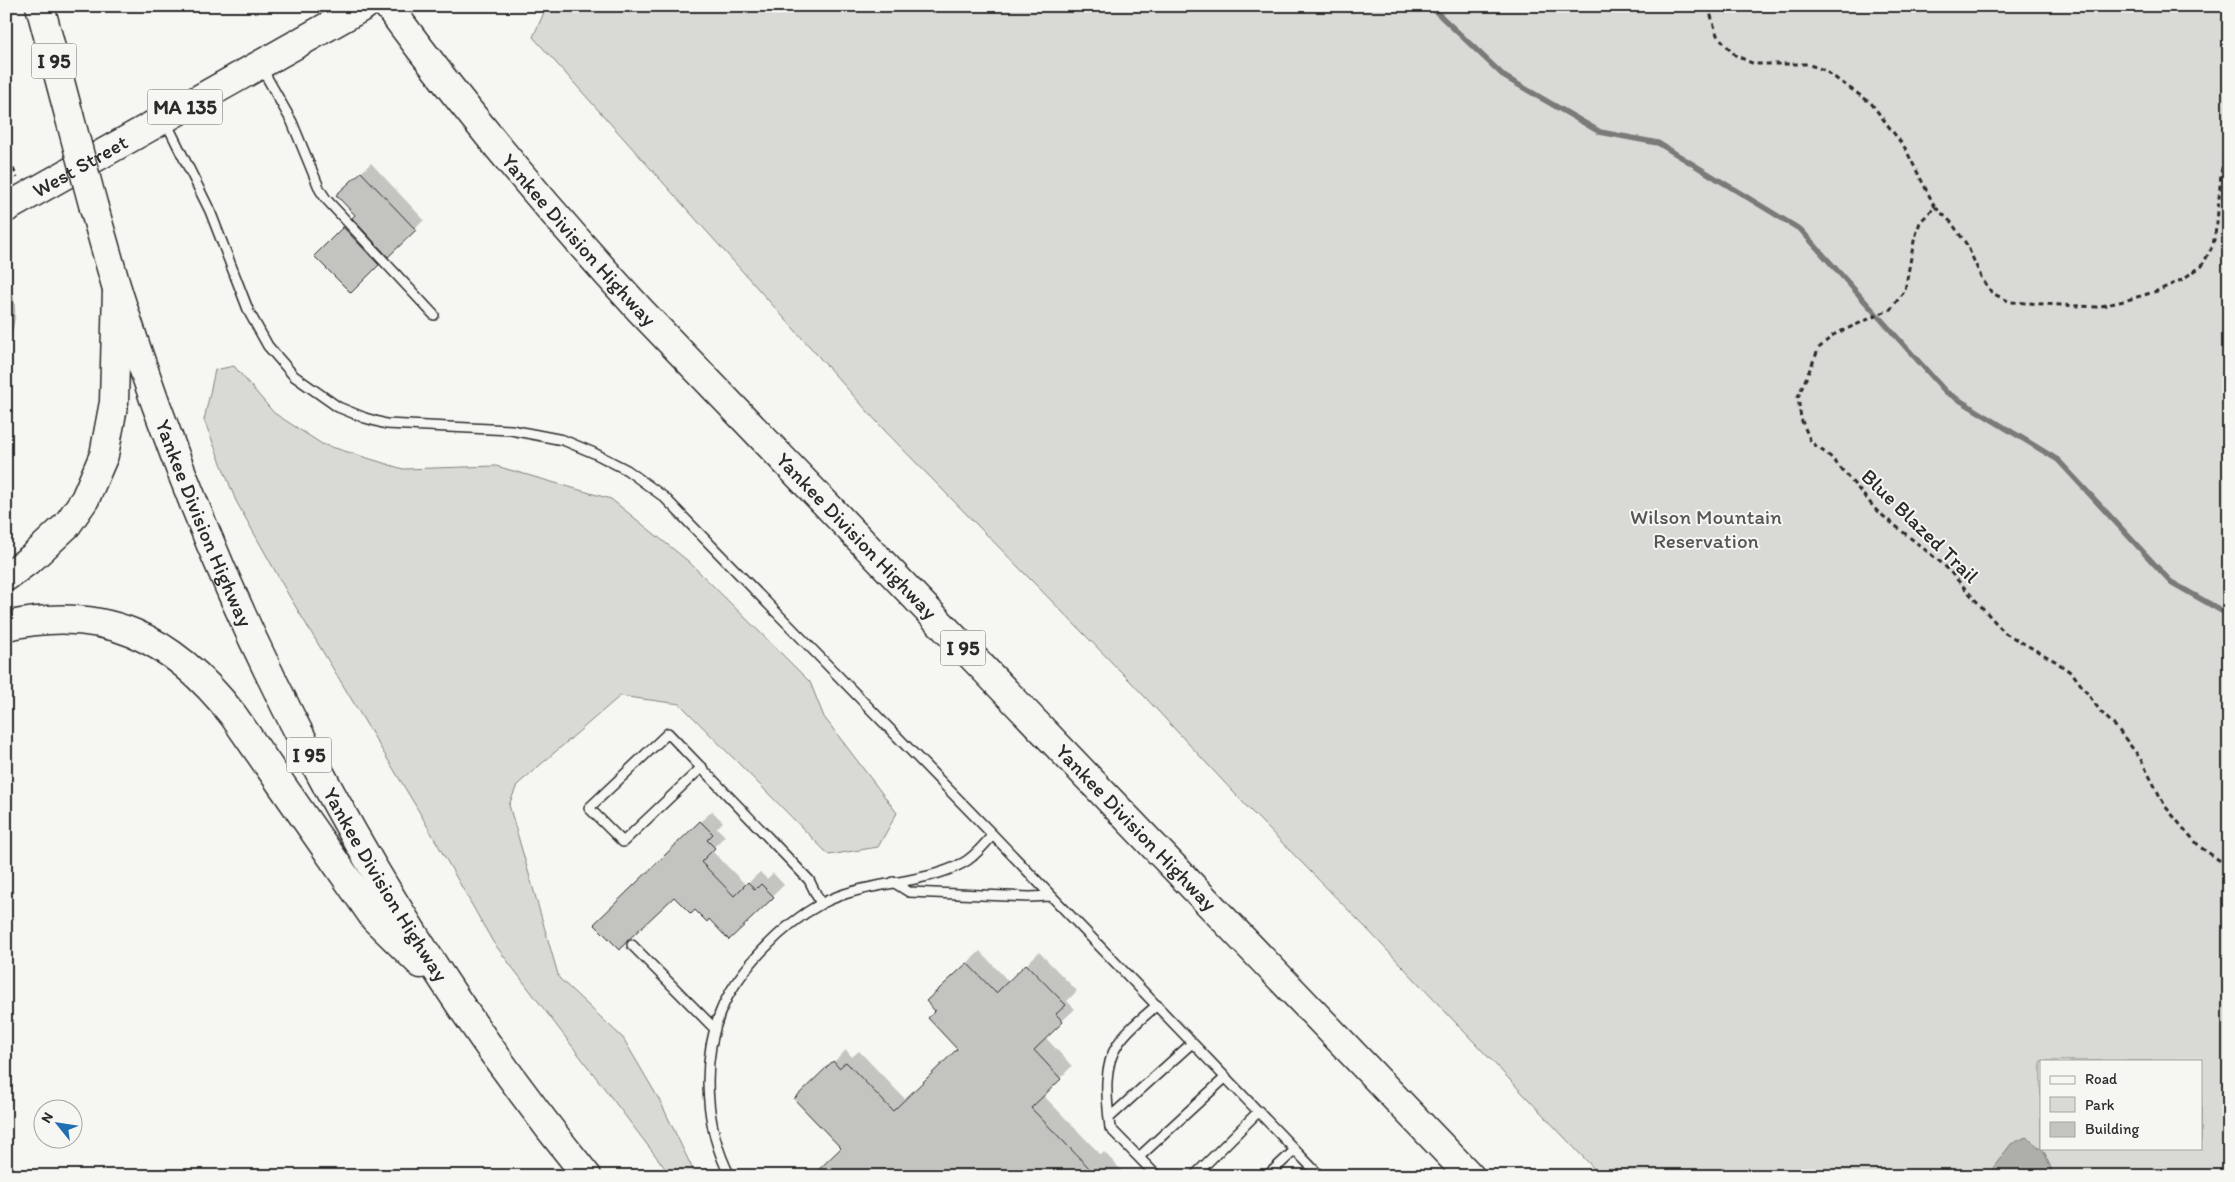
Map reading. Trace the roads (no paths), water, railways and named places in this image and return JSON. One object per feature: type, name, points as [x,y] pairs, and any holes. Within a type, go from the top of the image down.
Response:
[{"type":"main road","name":"I 95","points":[[40,6],[117,289]]},
{"type":"main road","name":"West Street","points":[[6,208],[364,6]]},
{"type":"main road","name":"Yankee Division Highway","points":[[388,6],[508,161],[573,237],[640,310],[1470,1176]]},
{"type":"main road","name":"Yankee Division Highway","points":[[117,289],[178,465],[213,552],[269,676],[302,741],[353,834],[456,997],[515,1081],[587,1176]]},
{"type":"main road","points":[[6,577],[44,547],[67,525],[85,499],[104,455],[114,402],[117,289]]},
{"type":"main road","points":[[6,626],[57,618],[103,622],[144,638],[186,664],[212,687],[234,715],[375,919],[456,997]]},
{"type":"lane","points":[[260,65],[292,122],[326,199],[434,315]]},
{"type":"lane","points":[[164,119],[210,211],[249,312],[268,346],[294,376],[338,406],[364,418],[386,424],[478,427],[538,434],[563,440],[627,470],[664,497],[994,835],[1050,896],[1320,1176]]},
{"type":"lane","points":[[702,767],[623,842],[589,808],[668,733],[702,767],[809,880],[822,904]]},
{"type":"lane","points":[[730,1176],[719,1152],[711,1118],[709,1065],[715,1029],[730,994],[754,962],[797,919],[822,904],[850,891],[936,873],[963,863],[994,835]]},
{"type":"lane","points":[[893,882],[909,892],[1030,897],[1050,896]]},
{"type":"lane","points":[[632,945],[715,1029]]},
{"type":"lane","points":[[1157,1005],[1119,1042],[1111,1056],[1107,1080],[1110,1128],[1157,1176]]},
{"type":"lane","points":[[1109,1118],[1192,1043]]},
{"type":"lane","points":[[1139,1157],[1226,1078]]},
{"type":"lane","points":[[1194,1176],[1259,1111]]},
{"type":"lane","points":[[1267,1176],[1295,1150]]},
{"type":"waterway","points":[[1430,6],[1505,77],[1600,132],[1658,143],[1801,230],[1946,392],[2058,460],[2171,582],[2229,615]]},
{"type":"park label","name":"Wilson Mountain Reservation","points":[[1706,529]]}]
